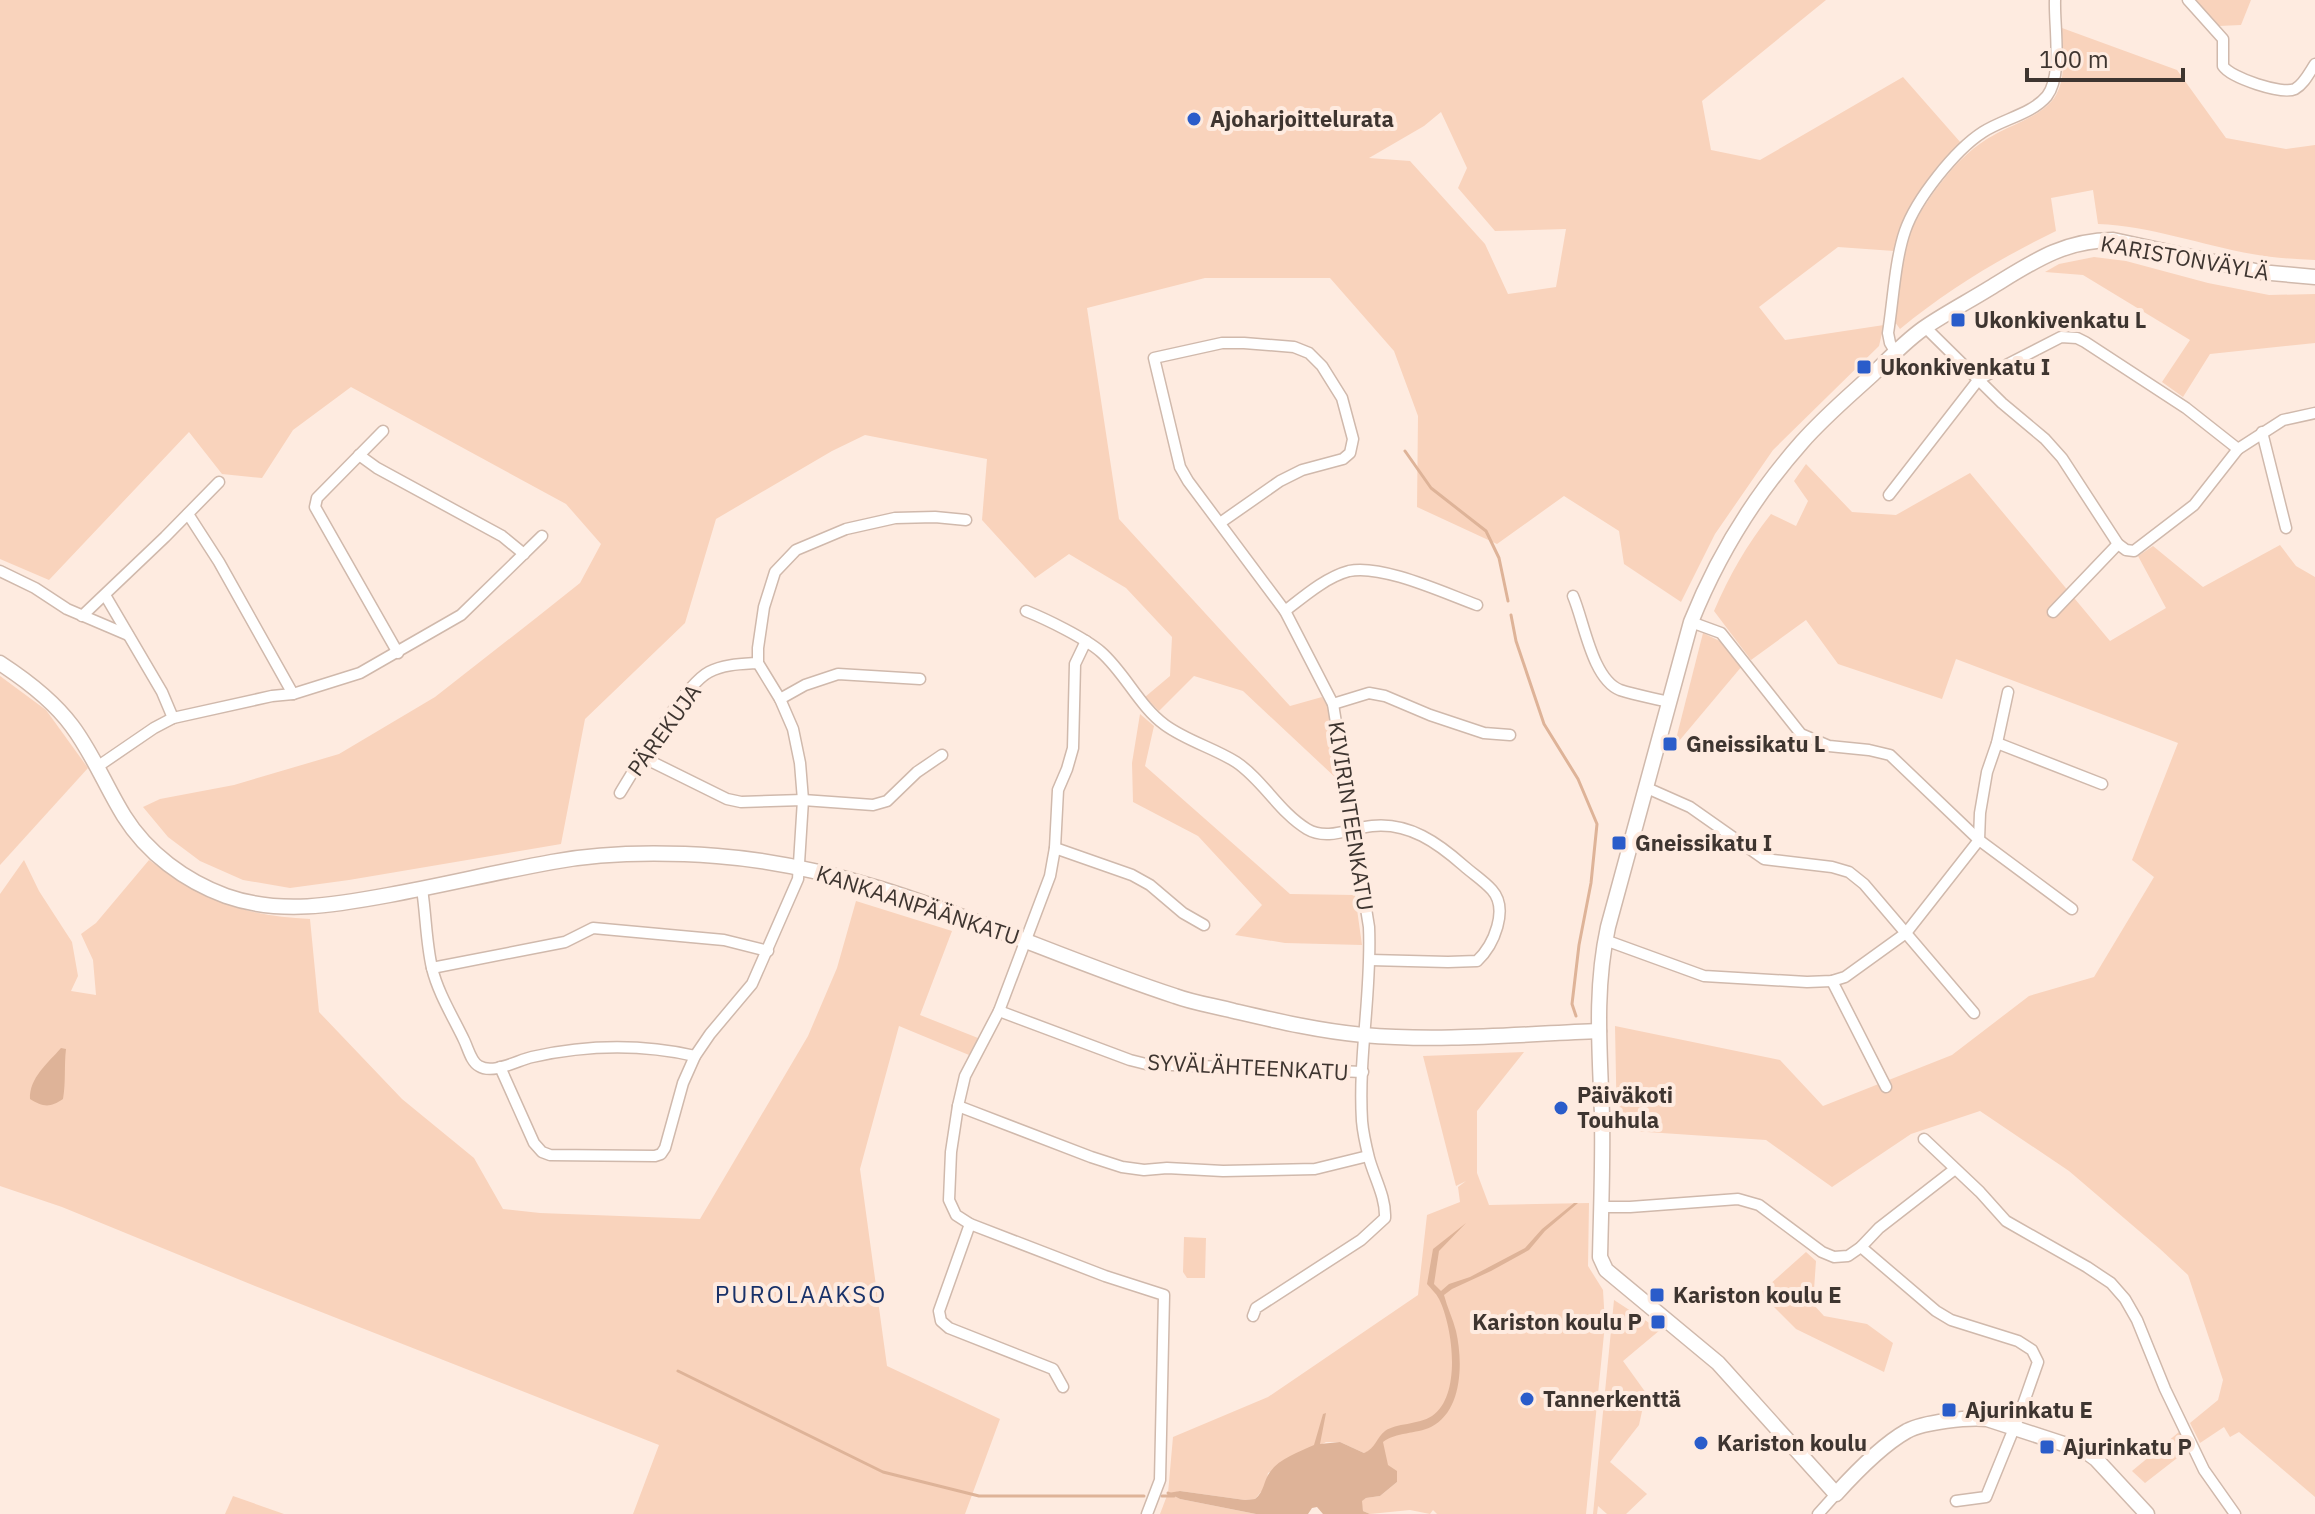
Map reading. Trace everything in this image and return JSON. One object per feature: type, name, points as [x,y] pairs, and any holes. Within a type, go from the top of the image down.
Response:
[{"type":"street","points":[[1896,353],[1888,333],[1905,232],[1914,210],[1967,145],[1983,132],[2036,105],[2047,95],[2056,65],[2055,0]]},
{"type":"street","points":[[2188,0],[2223,39],[2223,66],[2232,75],[2289,91],[2302,84],[2315,64]]},
{"type":"street","name":"KARISTONVÄYLÄ","points":[[1836,1494],[1718,1363],[1606,1270],[1600,1257],[1603,1153],[1598,986],[1605,940],[1691,622],[1727,545],[1781,467],[1812,432],[1925,327],[2041,257],[2067,245],[2113,240],[2260,272],[2315,277]]},
{"type":"street","points":[[1925,327],[2002,403],[2045,439],[2062,458],[2118,544],[2126,550],[2134,551],[2144,545],[2194,505],[2238,449],[2283,420],[2315,413]]},
{"type":"street","points":[[1889,495],[1979,379],[2052,340],[2068,336],[2077,338],[2186,408],[2238,449]]},
{"type":"street","name":"KIVIRINTEENKATU","points":[[1220,523],[1280,481],[1302,470],[1343,459],[1350,453],[1353,439],[1342,398],[1322,366],[1309,353],[1294,347],[1222,343],[1154,358],[1180,467],[1220,523],[1285,611],[1333,704],[1367,905],[1370,960],[1362,1122],[1385,1218],[1361,1240],[1256,1308],[1253,1316]]},
{"type":"street","points":[[383,431],[317,498],[315,507],[398,653]]},
{"type":"street","points":[[2262,432],[2286,528]]},
{"type":"street","points":[[359,455],[377,468],[502,536],[524,554]]},
{"type":"street","points":[[82,616],[219,482]]},
{"type":"street","points":[[188,514],[219,562],[293,694]]},
{"type":"street","points":[[500,1067],[534,1143],[542,1152],[550,1155],[661,1154],[683,1083],[695,1056],[752,984],[798,879],[803,800],[800,763],[793,729],[780,699],[758,663],[764,607],[775,572],[796,550],[846,529],[895,518],[966,520]]},
{"type":"street","points":[[97,767],[173,718],[293,694],[360,673],[461,615],[542,536]]},
{"type":"street","points":[[2053,612],[2118,544]]},
{"type":"street","points":[[1285,611],[1330,580],[1349,571],[1376,569],[1477,605]]},
{"type":"street","points":[[0,571],[82,616],[128,635]]},
{"type":"street","points":[[105,595],[162,692],[173,718]]},
{"type":"street","points":[[1573,596],[1593,654],[1610,684],[1623,691],[1669,702]]},
{"type":"street","points":[[1026,611],[1103,653],[1164,725],[1236,763],[1300,824],[1318,834],[1394,825],[1417,833],[1438,844],[1482,882],[1500,905],[1490,945],[1477,961],[1370,960]]},
{"type":"street","points":[[1691,622],[1721,633],[1801,734],[1829,746],[1890,755],[1979,840],[2072,909]]},
{"type":"street","points":[[1086,641],[1075,664],[1073,748],[1058,790],[1050,876],[999,1011],[965,1076],[951,1152],[949,1200],[956,1215],[970,1224],[1105,1276],[1164,1295],[1160,1480],[1147,1514]]},
{"type":"street","name":"KANKAANPÄÄNKATU","points":[[0,663],[60,712],[80,738],[126,819],[152,850],[184,875],[225,896],[249,903],[299,908],[422,889],[556,861],[596,856],[693,854],[739,858],[799,867],[861,883],[1178,997],[1312,1028],[1365,1035],[1454,1037],[1599,1031]]},
{"type":"street","name":"PÄREKUJA","points":[[620,793],[694,683],[725,665],[758,663]]},
{"type":"street","points":[[780,699],[805,685],[838,674],[920,679]]},
{"type":"street","points":[[1605,940],[1704,976],[1807,982],[1845,977],[1906,933],[1979,840],[1987,772],[2008,692]]},
{"type":"street","points":[[1333,704],[1369,693],[1385,696],[1484,733],[1510,735]]},
{"type":"street","points":[[1997,743],[2102,784]]},
{"type":"street","points":[[642,757],[727,799],[741,802],[803,800],[873,805],[887,801],[917,772],[942,755]]},
{"type":"street","points":[[1647,788],[1690,807],[1764,859],[1849,872],[1864,884],[1974,1013]]},
{"type":"street","points":[[1055,848],[1132,875],[1204,925]]},
{"type":"street","points":[[422,889],[432,968],[474,1061],[480,1067],[490,1069],[531,1057],[575,1050],[624,1047],[662,1048],[695,1056]]},
{"type":"street","points":[[432,968],[565,942],[593,928],[724,940],[768,951]]},
{"type":"street","points":[[1832,981],[1886,1087]]},
{"type":"street","name":"SYVÄLÄHTEENKATU","points":[[999,1011],[1146,1064],[1363,1072]]},
{"type":"street","points":[[958,1106],[1091,1157],[1144,1170],[1315,1169],[1368,1156]]},
{"type":"street","points":[[1924,1139],[2006,1221],[2087,1267],[2111,1283],[2125,1299],[2204,1470],[2235,1514]]},
{"type":"street","points":[[1601,1207],[1738,1199],[1759,1205],[1822,1252],[1834,1257],[1848,1256],[1955,1169]]},
{"type":"street","points":[[970,1224],[939,1311],[941,1321],[949,1328],[1053,1369],[1063,1387]]},
{"type":"street","points":[[1861,1247],[1936,1311],[1951,1320],[2018,1341],[2032,1350],[2038,1362],[1986,1497],[1956,1501]]},
{"type":"street","points":[[1826,1511],[1836,1494],[1910,1429],[1971,1417],[1987,1419],[2085,1451],[2147,1514]]},
{"type":"shaded area","points":[[0,0],[1826,0],[1702,101],[1711,150],[1760,160],[1903,77],[1961,143],[1929,179],[1911,206],[1894,251],[1838,247],[1759,307],[1785,340],[1884,325],[1879,346],[1773,450],[1715,534],[1681,602],[1624,564],[1619,531],[1564,496],[1497,544],[1417,507],[1418,416],[1394,351],[1330,278],[1205,278],[1087,308],[1119,519],[1290,706],[1322,697],[1328,707],[1337,779],[1243,691],[1194,676],[1159,711],[1145,697],[1170,676],[1172,637],[1126,588],[1069,554],[1035,578],[982,520],[987,459],[865,435],[716,519],[685,623],[585,719],[561,844],[290,888],[243,880],[200,861],[168,837],[143,807],[160,799],[234,785],[339,754],[435,697],[580,583],[601,544],[566,504],[351,387],[293,430],[262,478],[222,474],[189,432],[49,580],[0,559]],"holes":[[[1441,112],[1467,168],[1458,188],[1495,231],[1566,229],[1556,287],[1508,294],[1485,244],[1410,161],[1369,158],[1424,126]]]},
{"type":"shaded area","points":[[2194,0],[2251,0],[2241,25],[2219,26]]},
{"type":"shaded area","points":[[2062,28],[2177,70],[2226,138],[2286,149],[2315,145],[2315,260],[2260,255],[2157,232],[2098,224],[2093,190],[2051,198],[2056,231],[1975,275],[1900,329],[1895,322],[1911,231],[1939,185],[1967,154],[1987,139],[2037,114],[2051,102],[2062,79]]},
{"type":"shaded area","points":[[2094,257],[2126,261],[2208,283],[2269,295],[2315,294],[2315,343],[2210,354],[2183,397],[2162,382],[2190,340],[2083,275],[2045,272],[2059,264]]},
{"type":"shaded area","points":[[1806,464],[1852,512],[1896,515],[1970,473],[2110,641],[2166,608],[2138,556],[2153,546],[2203,587],[2280,545],[2296,566],[2315,577],[2315,1497],[2239,1432],[2230,1437],[2224,1427],[2200,1443],[2190,1423],[2218,1400],[2223,1380],[2188,1275],[2069,1171],[1980,1111],[1911,1134],[1832,1187],[1766,1140],[1617,1130],[1615,1026],[1780,1060],[1823,1106],[1952,1055],[2029,996],[2094,977],[2154,877],[2132,860],[2178,743],[1956,659],[1942,699],[1838,664],[1806,620],[1751,660],[1714,611],[1739,561],[1771,514],[1796,526],[1808,501],[1794,481]]},
{"type":"shaded area","points":[[1703,633],[1726,644],[1742,666],[1674,747]]},
{"type":"shaded area","points":[[0,676],[46,710],[88,768],[0,865]]},
{"type":"shaded area","points":[[1140,714],[1154,726],[1145,766],[1290,894],[1355,895],[1362,945],[1285,943],[1235,935],[1262,905],[1198,836],[1133,802],[1132,763]]},
{"type":"shaded area","points":[[24,860],[39,891],[72,942],[78,976],[71,991],[96,995],[93,960],[81,934],[96,923],[149,860],[190,888],[233,907],[310,919],[319,1012],[402,1099],[474,1158],[503,1209],[540,1213],[700,1219],[808,1036],[837,968],[856,901],[952,931],[920,1015],[978,1038],[969,1055],[899,1026],[860,1169],[887,1366],[1000,1419],[965,1514],[633,1514],[659,1445],[62,1207],[0,1186],[0,894]]},
{"type":"shaded area","points":[[61,1048],[66,1049],[63,1099],[50,1105],[39,1104],[30,1099],[33,1084],[40,1071]]},
{"type":"shaded area","points":[[1524,1052],[1477,1111],[1477,1173],[1489,1205],[1589,1203],[1588,1266],[1603,1290],[1605,1324],[1586,1514],[1437,1514],[1433,1510],[1430,1514],[1410,1510],[1370,1514],[1363,1511],[1361,1501],[1380,1496],[1397,1482],[1388,1466],[1370,1451],[1364,1453],[1340,1442],[1326,1442],[1268,1473],[1265,1487],[1255,1499],[1180,1491],[1170,1494],[1180,1499],[1256,1514],[1160,1514],[1168,1493],[1173,1437],[1268,1397],[1418,1295],[1427,1215],[1460,1202],[1458,1187],[1466,1181],[1456,1186],[1423,1056]]},
{"type":"shaded area","points":[[1578,1203],[1545,1231],[1529,1250],[1444,1295],[1455,1326],[1460,1356],[1455,1398],[1442,1420],[1431,1427],[1394,1436],[1383,1442],[1388,1465],[1397,1471],[1397,1482],[1380,1496],[1362,1501],[1363,1511],[1370,1514],[1323,1514],[1317,1507],[1308,1514],[1256,1514],[1180,1499],[1168,1493],[1180,1491],[1255,1499],[1274,1467],[1314,1445],[1323,1414],[1326,1413],[1320,1444],[1340,1442],[1364,1453],[1390,1428],[1432,1416],[1448,1393],[1452,1360],[1444,1311],[1427,1284],[1433,1249],[1466,1223],[1439,1251],[1434,1284],[1441,1291],[1449,1284],[1470,1277],[1525,1248],[1542,1229]]},
{"type":"shaded area","points":[[1184,1237],[1206,1238],[1205,1278],[1187,1278],[1183,1272]]},
{"type":"shaded area","points":[[1806,1252],[1816,1261],[1813,1304],[1824,1316],[1867,1324],[1893,1343],[1884,1372],[1796,1329],[1760,1293]]},
{"type":"shaded area","points":[[1614,1300],[1660,1330],[1623,1361],[1646,1393],[1639,1425],[1610,1462],[1647,1494],[1626,1514],[1607,1514],[1598,1506],[1597,1514],[1593,1514]]},
{"type":"shaded area","points":[[2179,1432],[2190,1448],[2145,1483],[2132,1471]]},
{"type":"shaded area","points":[[233,1496],[284,1514],[225,1514]]},
{"type":"waterway","points":[[1405,451],[1431,488],[1486,531],[1499,558],[1508,601]]},
{"type":"waterway","points":[[1511,615],[1516,641],[1544,724],[1578,779],[1597,824],[1572,1004],[1576,1016]]},
{"type":"waterway","points":[[678,1371],[883,1472],[979,1496],[1144,1496]]},
{"type":"waterway","points":[[1162,1496],[1174,1496],[1168,1493]]},
{"type":"place","name":"Ajoharjoittelurata","points":[[1194,119]]},
{"type":"place","name":"Ukonkivenkatu L","points":[[1958,320]]},
{"type":"place","name":"Ukonkivenkatu I","points":[[1864,367]]},
{"type":"place","name":"Gneissikatu L","points":[[1670,744]]},
{"type":"place","name":"Gneissikatu I","points":[[1619,843]]},
{"type":"place","name":"Päiväkoti Touhula","points":[[1561,1108]]},
{"type":"place","name":"Kariston koulu E","points":[[1657,1295]]},
{"type":"place","name":"Kariston koulu P","points":[[1658,1322]]},
{"type":"place","name":"Tannerkenttä","points":[[1527,1399]]},
{"type":"place","name":"Ajurinkatu E","points":[[1949,1410]]},
{"type":"place","name":"Kariston koulu","points":[[1701,1443]]},
{"type":"place","name":"Ajurinkatu P","points":[[2047,1447]]},
{"type":"district","name":"PUROLAAKSO","points":[[801,1295]]}]
